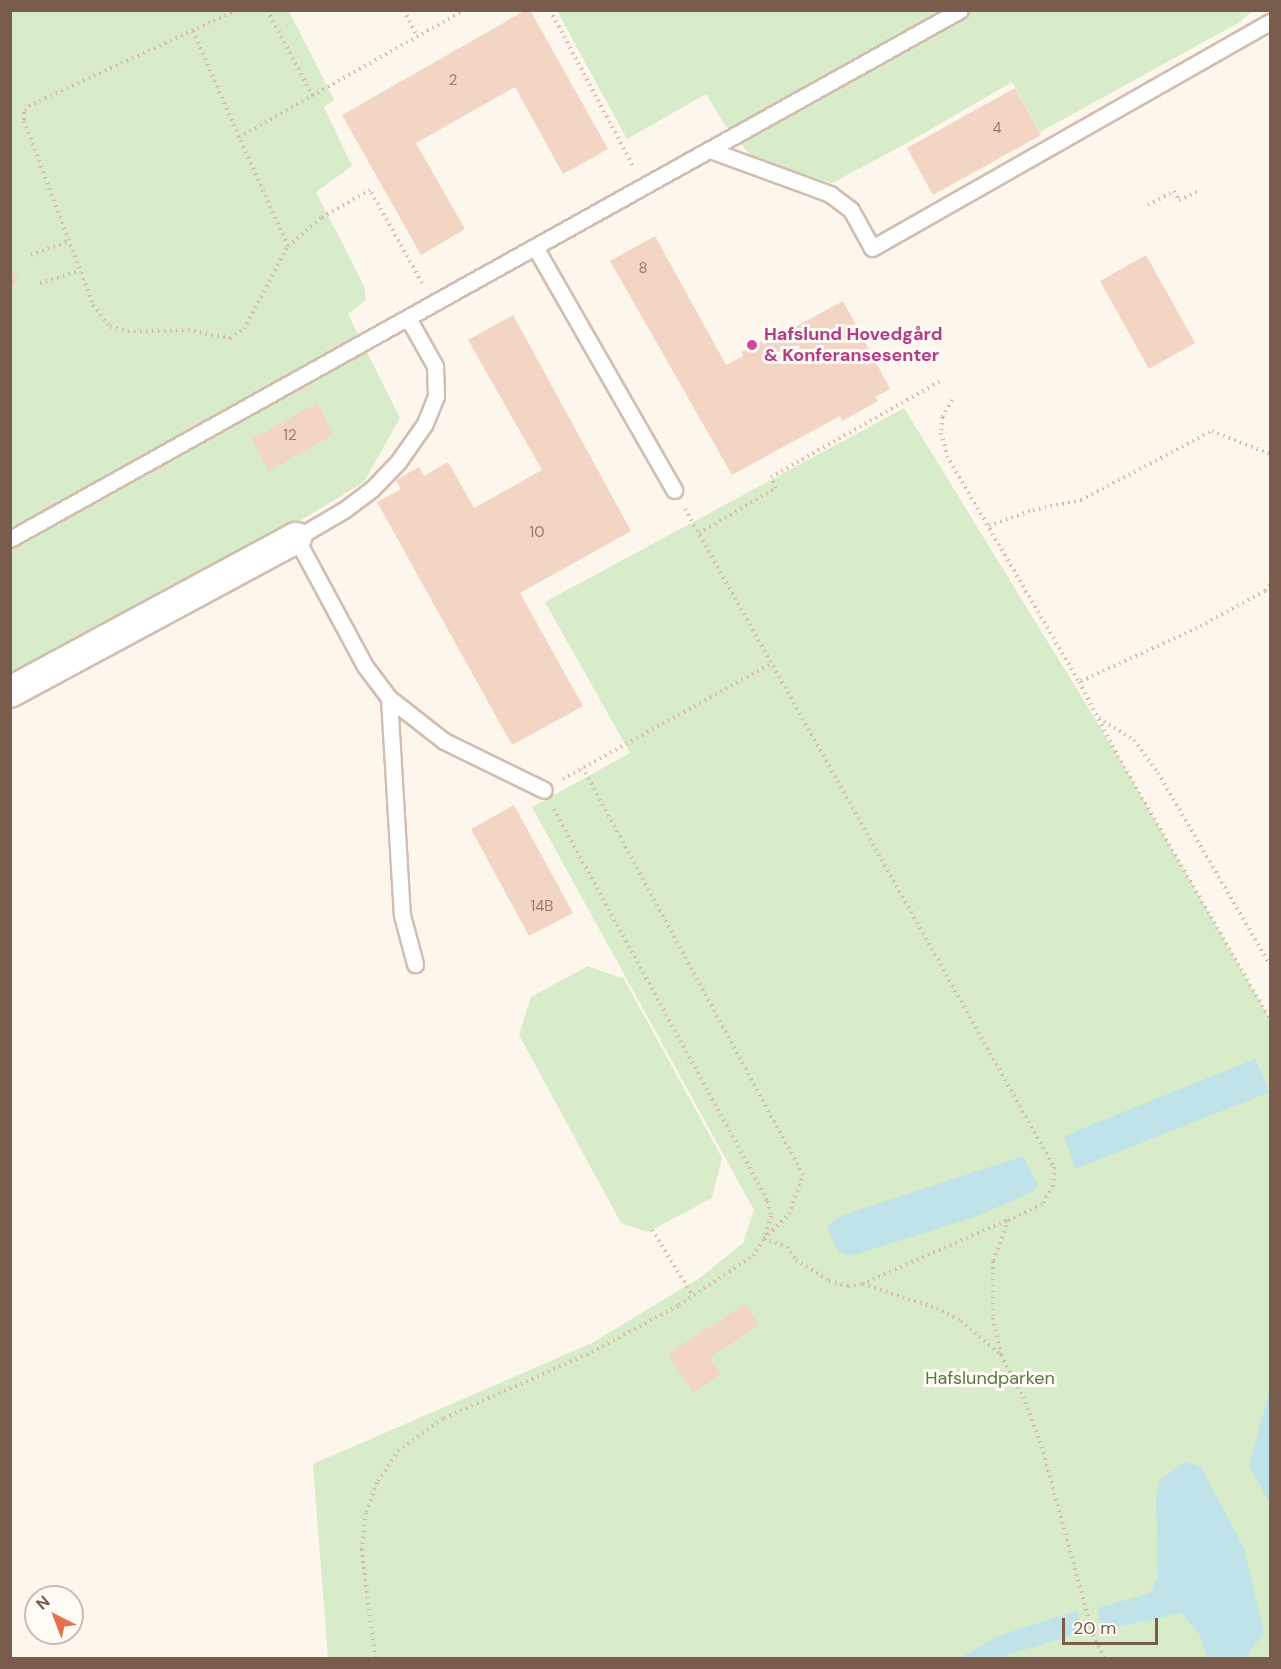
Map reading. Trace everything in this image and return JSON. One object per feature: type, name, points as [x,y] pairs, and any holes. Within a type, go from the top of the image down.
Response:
[{"type":"street","points":[[10,692],[296,538]]},
{"type":"lane","points":[[10,539],[960,10]]},
{"type":"lane","points":[[710,150],[830,194],[851,210],[872,248],[1270,22]]},
{"type":"lane","points":[[535,247],[678,496]]},
{"type":"lane","points":[[408,318],[435,366],[436,396],[424,425],[398,462],[372,489],[344,510],[296,538],[365,666],[389,698],[444,741],[544,790]]},
{"type":"lane","points":[[389,698],[402,915],[415,964]]},
{"type":"path","points":[[237,10],[30,105],[24,112],[24,121],[93,304],[110,327],[128,331],[188,330],[230,338],[244,329],[288,246],[321,218],[370,190],[434,303]]},
{"type":"path","points":[[267,10],[312,96]]},
{"type":"path","points":[[404,10],[417,37]]},
{"type":"path","points":[[239,137],[464,10]]},
{"type":"path","points":[[550,10],[644,186]]},
{"type":"path","points":[[193,31],[288,246]]},
{"type":"path","points":[[1148,206],[1174,191],[1179,200],[1199,191]]},
{"type":"path","points":[[31,255],[69,241]]},
{"type":"path","points":[[40,283],[80,271]]},
{"type":"path","points":[[699,533],[777,488],[771,477],[941,381]]},
{"type":"path","points":[[952,400],[942,417],[941,433],[947,456],[1079,682],[1270,1019]]},
{"type":"path","points":[[989,526],[1033,510],[1081,500],[1212,431],[1270,454]]},
{"type":"path","points":[[678,496],[1054,1167],[1053,1186],[1042,1204],[862,1284],[848,1286],[828,1281],[796,1260],[787,1247],[764,1239]]},
{"type":"path","points":[[1079,682],[1197,628],[1265,591],[1270,585]]},
{"type":"path","points":[[764,1239],[771,1216],[768,1201],[544,790],[772,663]]},
{"type":"path","points":[[1098,718],[1134,740],[1158,773],[1270,965]]},
{"type":"path","points":[[375,1659],[362,1550],[366,1512],[378,1481],[398,1451],[444,1418],[592,1352],[693,1296],[753,1256],[764,1239],[789,1214],[803,1175],[583,768]]},
{"type":"path","points":[[1009,1220],[993,1261],[991,1289],[993,1318],[1001,1355],[1023,1397],[1040,1441],[1093,1635],[1104,1659]]},
{"type":"path","points":[[652,1230],[693,1296]]},
{"type":"path","points":[[862,1284],[937,1308],[961,1321],[1001,1355]]},
{"type":"green space","points":[[11,11],[289,11],[334,100],[324,107],[352,166],[316,192],[364,286],[366,300],[348,314],[400,418],[364,482],[310,515],[11,678]]},
{"type":"green space","points":[[557,11],[1252,11],[1240,22],[1040,132],[1012,82],[900,147],[832,183],[755,161],[723,122],[706,94],[627,139]]},
{"type":"green space","name":"Hafslundparken","points":[[904,408],[1118,756],[1270,1019],[1270,1658],[328,1658],[313,1464],[592,1343],[701,1277],[743,1243],[754,1210],[532,807],[630,753],[545,602]]},
{"type":"green space","points":[[588,966],[624,979],[722,1158],[712,1198],[648,1232],[621,1223],[519,1035],[531,997]]},
{"type":"water","points":[[1255,1059],[1270,1092],[1075,1169],[1064,1136]]},
{"type":"water","points":[[1023,1156],[1038,1185],[1032,1192],[975,1217],[850,1256],[838,1252],[827,1227],[840,1216]]},
{"type":"water","points":[[1270,1389],[1270,1503],[1249,1466]]},
{"type":"water","points":[[1185,1462],[1201,1467],[1244,1548],[1264,1633],[1245,1658],[1207,1658],[1200,1635],[1181,1613],[1100,1631],[1098,1608],[1150,1593],[1158,1576],[1156,1500],[1160,1480]]},
{"type":"water","points":[[1077,1611],[1084,1632],[997,1658],[960,1658],[1000,1635]]},
{"type":"building","points":[[526,10],[530,10],[608,149],[563,174],[515,87],[416,143],[465,229],[421,255],[342,115]]},
{"type":"building","points":[[1015,88],[1041,135],[933,195],[907,148]]},
{"type":"building","points":[[655,236],[726,365],[743,356],[741,352],[762,341],[764,344],[843,301],[890,389],[875,397],[878,401],[842,421],[840,416],[732,475],[610,261]]},
{"type":"building","points":[[1146,255],[1195,343],[1149,369],[1100,281]]},
{"type":"building","points":[[10,267],[18,278],[10,292]]},
{"type":"building","points":[[513,315],[631,531],[520,593],[583,706],[512,745],[377,502],[401,489],[396,480],[419,467],[424,476],[448,462],[474,508],[542,470],[468,340]]},
{"type":"building","points":[[317,403],[334,434],[269,471],[252,439]]},
{"type":"building","points":[[514,805],[573,913],[529,936],[471,829]]},
{"type":"building","points":[[745,1304],[759,1325],[710,1357],[721,1375],[693,1393],[668,1354]]},
{"type":"place","name":"Hafslund Hovedgård & Konferansesenter","points":[[752,345]]}]
